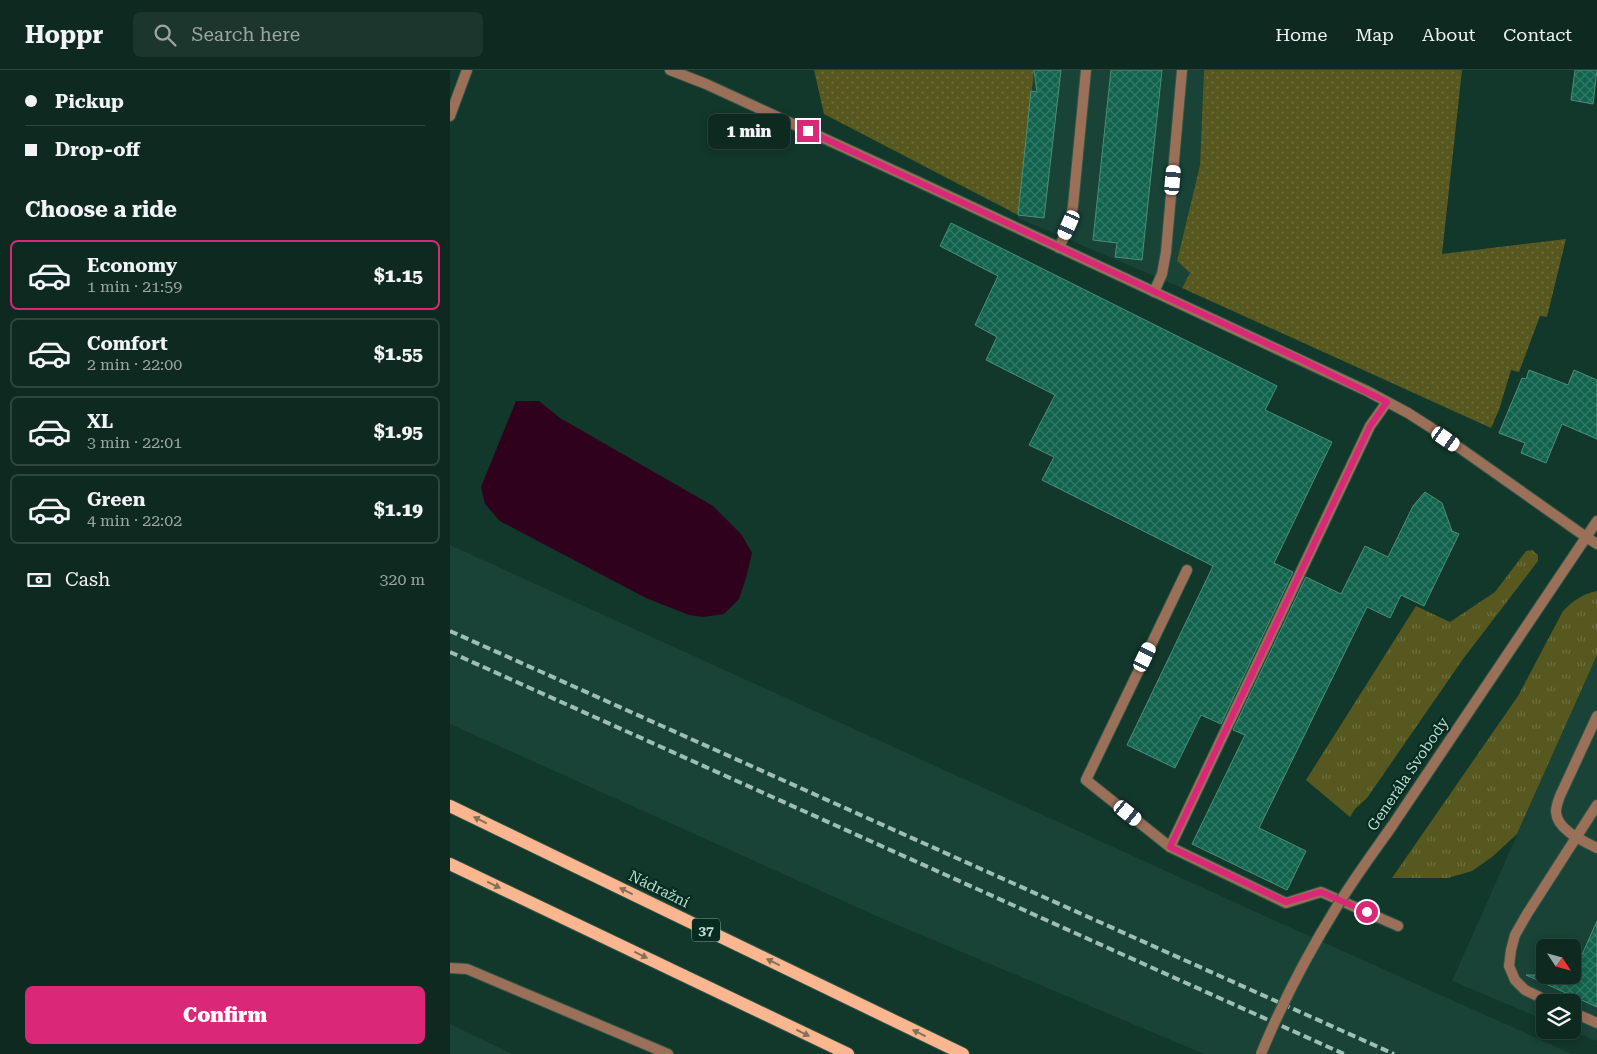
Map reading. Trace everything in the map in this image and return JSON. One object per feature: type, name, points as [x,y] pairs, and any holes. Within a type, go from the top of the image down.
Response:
[{"type":"main road","name":"Nádražní","points":[[450,806],[963,1054]]},
{"type":"main road","points":[[450,864],[848,1054]]},
{"type":"street","points":[[450,116],[466,73],[475,70]]},
{"type":"street","points":[[670,70],[715,88],[1300,359],[1387,402],[1408,413],[1597,544]]},
{"type":"street","points":[[1059,248],[1069,225],[1073,206],[1086,70]]},
{"type":"street","points":[[1154,292],[1162,274],[1166,252],[1182,70]]},
{"type":"street","points":[[1170,847],[1370,426],[1387,402]]},
{"type":"street","name":"Generála Svobody","points":[[1261,1054],[1276,1018],[1314,944],[1350,886],[1597,521]]},
{"type":"street","points":[[1187,570],[1086,780],[1170,847],[1286,902],[1321,892],[1398,926]]},
{"type":"street","points":[[1597,716],[1560,796],[1556,809],[1560,824],[1597,848]]},
{"type":"street","points":[[1536,995],[1525,990],[1515,980],[1509,966],[1510,950],[1515,935],[1527,914],[1597,805]]},
{"type":"street","points":[[450,968],[467,969],[668,1054]]},
{"type":"street","points":[[1581,1016],[1597,1023]]},
{"type":"shaded area","points":[[1034,70],[1204,70],[1200,165],[1177,261],[1190,273],[1182,288],[1018,218]]},
{"type":"shaded area","points":[[516,401],[539,401],[560,418],[713,506],[741,534],[752,553],[739,599],[724,614],[703,617],[689,615],[646,598],[500,521],[485,504],[481,487]]},
{"type":"shaded area","points":[[450,545],[1572,1054],[1204,1054],[881,918],[450,724]]},
{"type":"shaded area","points":[[1597,655],[1597,1041],[1581,1035],[1581,994],[1536,994],[1536,1016],[1452,981]]},
{"type":"shaded area","points":[[450,1024],[512,1054],[450,1054]]},
{"type":"green space","points":[[814,70],[1034,70],[1018,215],[824,114]]},
{"type":"green space","points":[[1204,70],[1462,70],[1442,254],[1566,239],[1547,317],[1540,316],[1519,372],[1511,370],[1499,410],[1491,428],[1182,288],[1190,273],[1177,261],[1200,165]]},
{"type":"green space","points":[[1532,550],[1538,555],[1538,561],[1463,659],[1367,798],[1355,809],[1350,817],[1306,780],[1416,606],[1450,622],[1495,592],[1526,551]]},
{"type":"green space","points":[[1597,591],[1597,655],[1517,834],[1492,857],[1472,871],[1448,878],[1392,878],[1518,696],[1563,611],[1578,598]]},
{"type":"building","points":[[1034,70],[1061,70],[1044,218],[1018,215],[1031,91],[1037,92]]},
{"type":"building","points":[[1111,70],[1162,70],[1142,260],[1115,257],[1117,243],[1093,240]]},
{"type":"building","points":[[1575,70],[1597,70],[1593,104],[1571,100]]},
{"type":"building","points":[[951,223],[1277,386],[1265,410],[1332,442],[1274,563],[1293,572],[1221,724],[1201,715],[1175,768],[1127,745],[1213,566],[1042,480],[1054,457],[1029,445],[1055,395],[986,360],[997,337],[975,325],[998,276],[940,246]]},
{"type":"building","points":[[1529,370],[1568,385],[1574,370],[1597,380],[1597,439],[1562,424],[1546,463],[1521,453],[1525,443],[1499,433],[1522,378],[1526,379]]},
{"type":"building","points":[[1425,492],[1442,503],[1452,531],[1459,534],[1424,606],[1401,595],[1390,618],[1367,607],[1259,828],[1306,851],[1287,890],[1192,844],[1245,735],[1233,730],[1306,577],[1341,594],[1365,546],[1388,557],[1413,506]]},
{"type":"building","points":[[1597,921],[1597,1007],[1581,1000],[1581,994],[1568,994],[1546,984],[1581,984],[1581,957]]},
{"type":"building","points":[[1526,975],[1536,975],[1536,980]]},
{"type":"railway","points":[[450,631],[1394,1054]]},
{"type":"railway","points":[[450,652],[1344,1054]]},
{"type":"route","points":[[808,131],[1300,359],[1387,402],[1370,426],[1170,847],[1286,902],[1321,892],[1367,912]]}]
